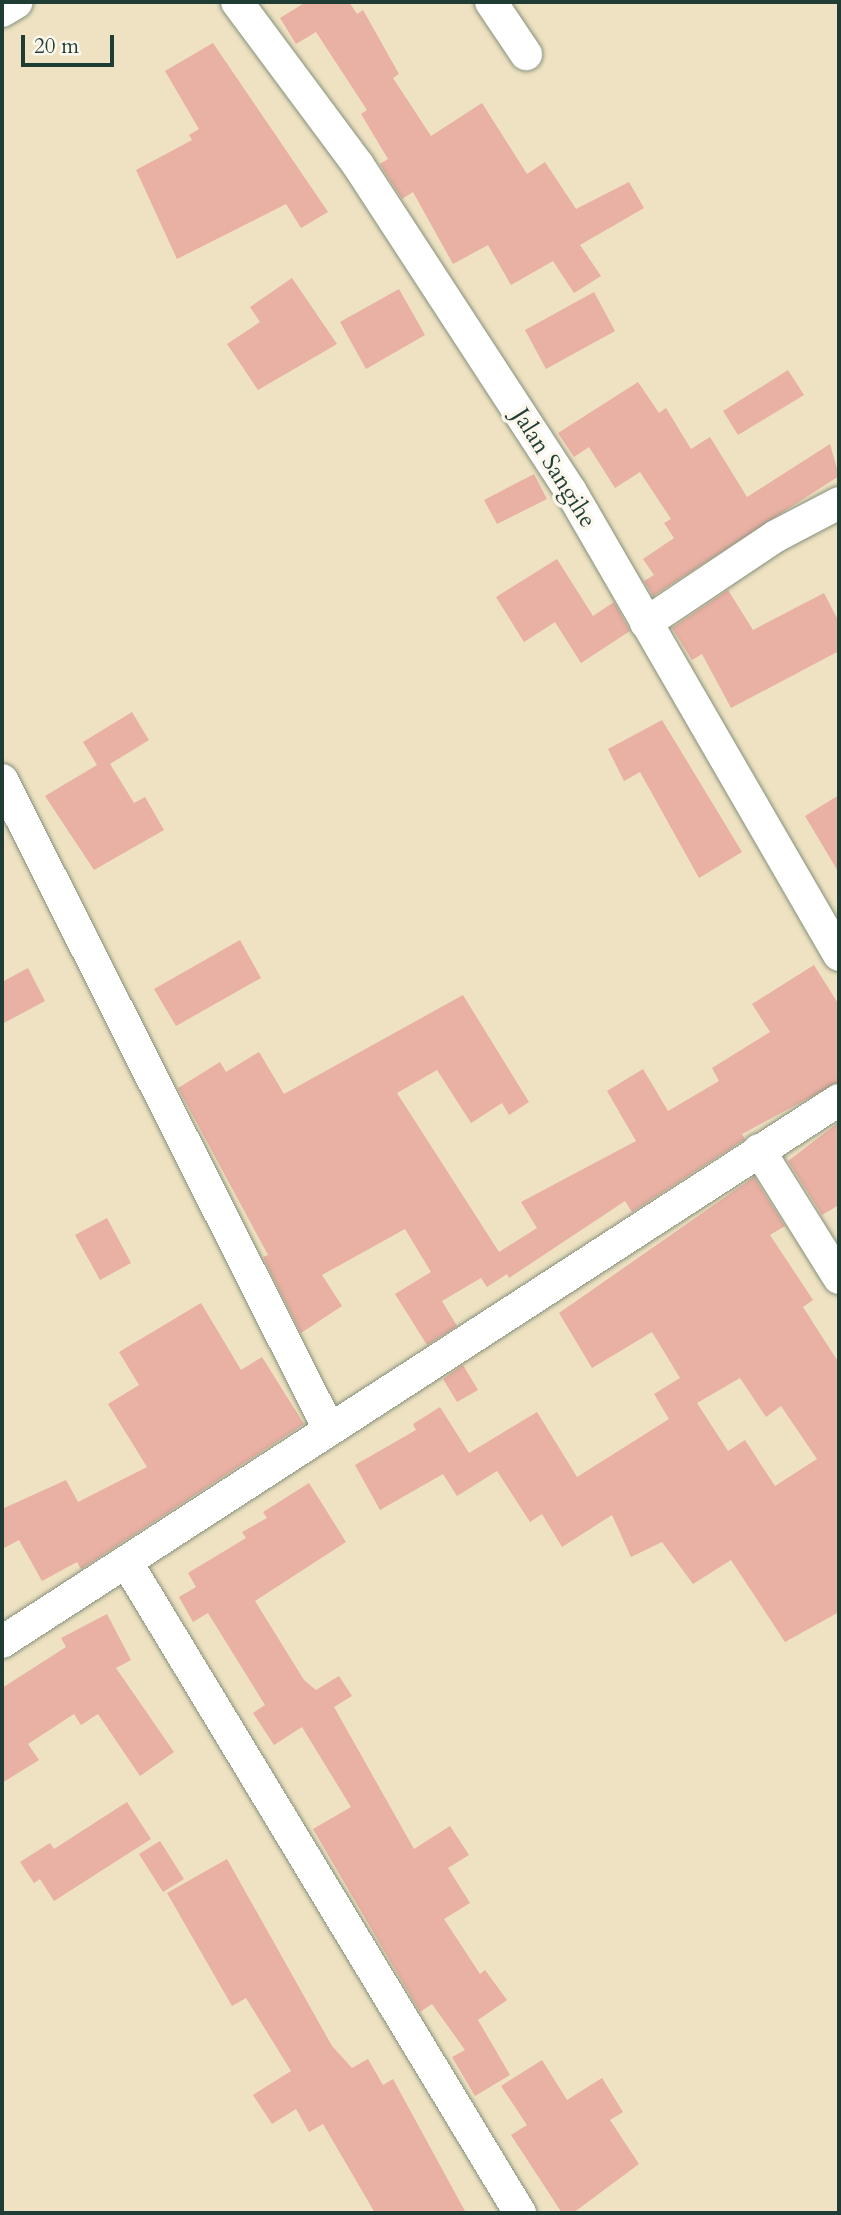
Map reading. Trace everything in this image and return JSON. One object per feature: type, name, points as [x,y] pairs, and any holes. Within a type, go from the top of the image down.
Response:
[{"type":"street","points":[[2,11],[17,2]]},
{"type":"street","name":"Jalan Sangihe","points":[[237,2],[358,165],[570,490],[839,955]]},
{"type":"street","points":[[491,2],[526,54]]},
{"type":"street","points":[[646,623],[776,536],[839,503]]},
{"type":"street","points":[[2,780],[329,1429]]},
{"type":"street","points":[[2,1642],[839,1100]]},
{"type":"street","points":[[759,1150],[839,1278]]},
{"type":"street","points":[[127,1563],[520,2213]]},
{"type":"building","points":[[306,2],[349,2],[357,14],[363,10],[399,74],[393,78],[431,136],[482,103],[527,174],[545,162],[576,209],[629,182],[644,208],[580,245],[601,276],[574,293],[553,261],[511,285],[488,245],[453,264],[413,192],[402,199],[380,164],[388,159],[361,114],[367,110],[316,32],[296,44],[280,18]]},
{"type":"building","points":[[213,43],[328,212],[301,228],[286,204],[177,259],[136,170],[192,140],[189,135],[199,129],[165,71]]},
{"type":"building","points":[[292,278],[337,344],[258,390],[227,344],[260,322],[250,307]]},
{"type":"building","points":[[399,289],[425,335],[366,369],[340,322]]},
{"type":"building","points":[[594,292],[615,331],[546,369],[525,330]]},
{"type":"building","points":[[788,370],[804,395],[738,435],[723,411]]},
{"type":"building","points":[[638,382],[659,413],[666,408],[691,449],[710,437],[747,497],[830,444],[839,476],[653,596],[644,581],[654,575],[643,559],[674,538],[664,523],[671,519],[640,472],[615,488],[589,447],[574,457],[558,433]]},
{"type":"building","points":[[534,474],[547,499],[497,524],[484,500]]},
{"type":"building","points":[[557,559],[593,616],[614,602],[630,631],[581,663],[555,622],[524,642],[496,597]]},
{"type":"building","points":[[728,590],[753,630],[824,593],[839,622],[839,651],[731,708],[702,654],[692,660],[672,628]]},
{"type":"building","points":[[132,712],[149,740],[110,764],[134,803],[145,797],[164,830],[94,870],[45,796],[97,765],[83,742]]},
{"type":"building","points":[[662,720],[742,852],[699,878],[640,772],[624,781],[608,749]]},
{"type":"building","points":[[839,795],[839,873],[805,816]]},
{"type":"building","points":[[240,940],[261,978],[176,1026],[154,989]]},
{"type":"building","points":[[814,965],[839,1005],[839,1082],[742,1134],[745,1139],[632,1212],[625,1201],[509,1278],[507,1274],[487,1287],[481,1278],[442,1301],[457,1326],[427,1345],[395,1294],[431,1272],[405,1229],[322,1275],[342,1306],[301,1333],[263,1257],[268,1255],[178,1088],[220,1062],[226,1072],[259,1052],[284,1094],[463,995],[529,1102],[509,1115],[502,1103],[471,1123],[437,1070],[397,1093],[499,1252],[537,1228],[521,1202],[636,1141],[607,1091],[643,1069],[668,1111],[719,1081],[712,1068],[770,1032],[752,1004]]},
{"type":"building","points":[[28,968],[45,1001],[2,1024],[2,982]]},
{"type":"building","points":[[839,1122],[839,1205],[822,1215],[788,1161]]},
{"type":"building","points":[[754,1177],[785,1226],[770,1235],[813,1300],[803,1307],[839,1363],[839,1612],[785,1642],[731,1560],[693,1584],[662,1542],[631,1557],[612,1515],[562,1547],[542,1514],[530,1522],[497,1471],[457,1496],[443,1474],[380,1510],[355,1465],[416,1430],[413,1424],[440,1407],[469,1453],[537,1412],[577,1477],[669,1419],[654,1394],[680,1378],[652,1332],[592,1368],[559,1313]],"holes":[[[740,1378],[766,1417],[781,1406],[817,1459],[775,1486],[745,1440],[728,1451],[697,1403]]]},
{"type":"building","points":[[107,1218],[131,1263],[100,1280],[75,1235]]},
{"type":"building","points":[[201,1303],[241,1370],[262,1357],[304,1424],[81,1569],[77,1562],[42,1581],[19,1540],[2,1549],[2,1509],[66,1480],[78,1502],[147,1467],[108,1404],[139,1385],[119,1352]]},
{"type":"building","points":[[463,1365],[478,1390],[457,1402],[443,1379]]},
{"type":"building","points":[[309,1483],[346,1542],[255,1601],[304,1680],[316,1690],[339,1676],[352,1696],[334,1707],[414,1849],[450,1826],[469,1855],[448,1868],[470,1903],[444,1919],[480,1974],[485,1970],[507,2000],[478,2020],[510,2075],[475,2096],[452,2057],[465,2050],[432,2004],[420,2012],[313,1829],[351,1807],[302,1727],[274,1745],[253,1713],[265,1705],[208,1613],[193,1622],[179,1597],[196,1587],[188,1573],[246,1538],[242,1532],[267,1518],[263,1512]]},
{"type":"building","points":[[107,1614],[131,1660],[116,1668],[174,1752],[140,1776],[98,1714],[81,1725],[74,1714],[28,1744],[39,1760],[2,1783],[2,1688],[66,1647],[61,1638]]},
{"type":"building","points":[[127,1802],[151,1839],[54,1901],[40,1879],[34,1883],[20,1862],[50,1843],[54,1849]]},
{"type":"building","points":[[160,1841],[184,1879],[163,1892],[139,1854]]},
{"type":"building","points":[[227,1859],[332,2046],[352,2068],[368,2059],[383,2085],[393,2079],[466,2213],[375,2213],[323,2124],[309,2132],[296,2109],[272,2124],[253,2095],[291,2071],[246,1998],[232,2006],[167,1893]]},
{"type":"building","points":[[542,2060],[567,2100],[602,2078],[623,2112],[610,2120],[639,2164],[573,2213],[562,2213],[511,2135],[527,2125],[501,2086]]}]
